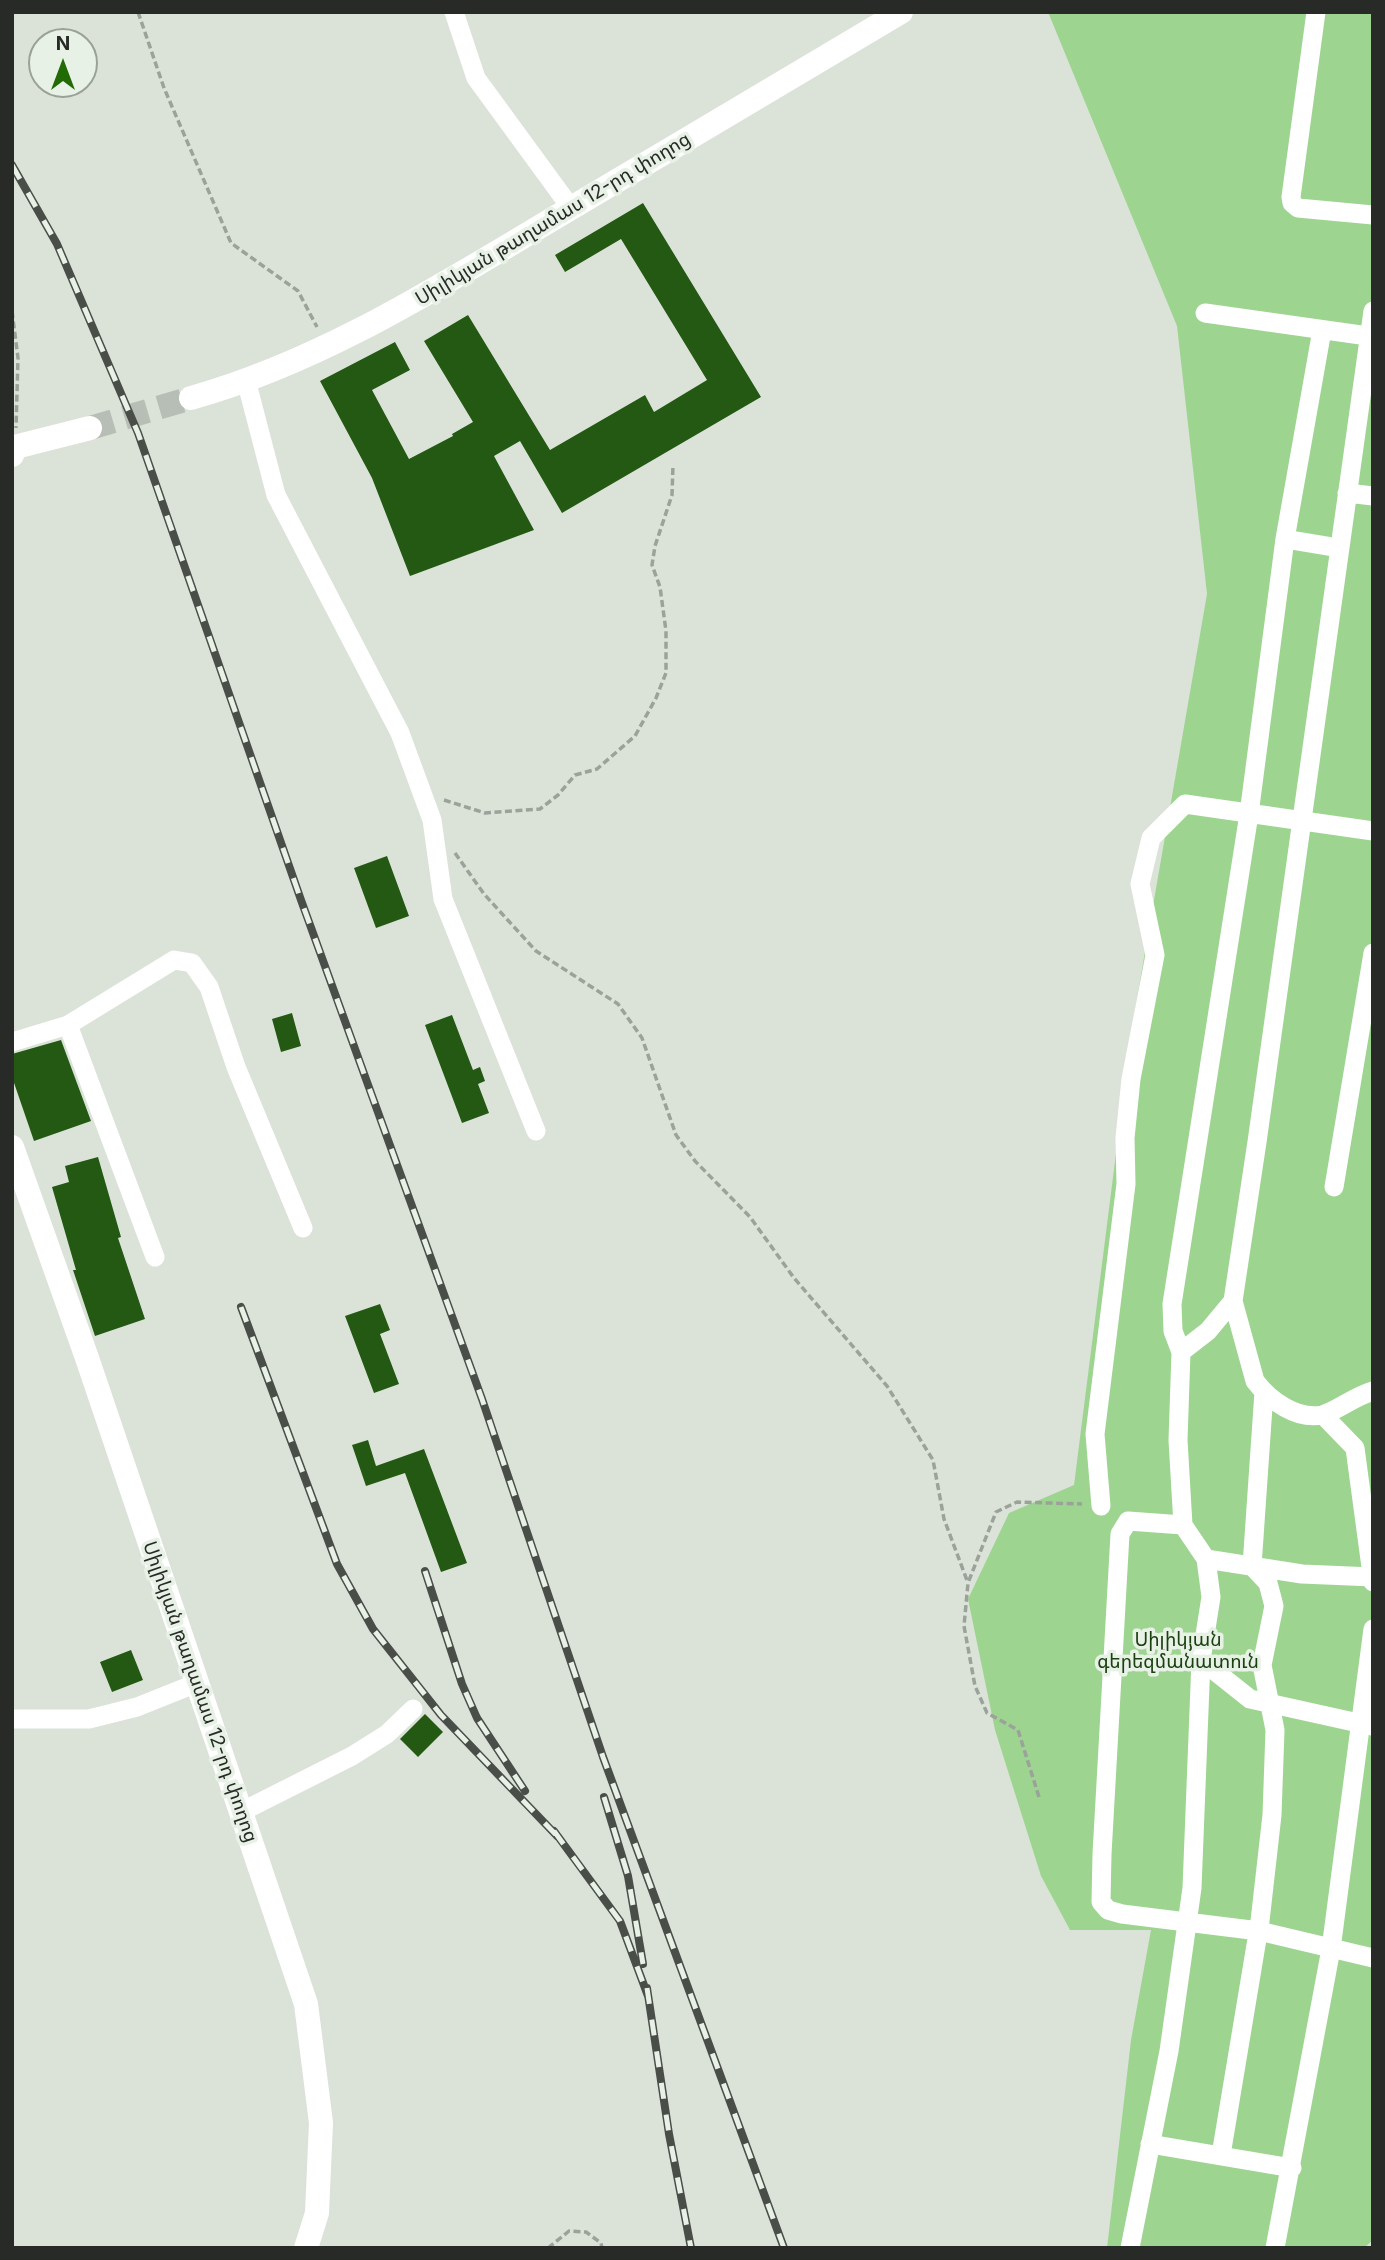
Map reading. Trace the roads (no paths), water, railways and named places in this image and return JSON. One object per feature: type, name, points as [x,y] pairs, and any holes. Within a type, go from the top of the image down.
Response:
[{"type":"main road","name":"Սիլիկյան թաղամաս 12-րդ փողոց","points":[[191,398],[246,380],[327,346],[428,293],[901,12]]},
{"type":"main road","points":[[13,450],[90,428]]},
{"type":"main road","name":"Սիլիկյան թաղամաս 12-րդ փողոց","points":[[12,1147],[87,1358],[306,2004],[321,2123],[317,2213],[306,2248]]},
{"type":"lane","points":[[454,12],[477,78],[571,208]]},
{"type":"lane","points":[[1316,12],[1292,203],[1298,208],[1373,215]]},
{"type":"lane","points":[[1205,313],[1322,330],[1371,324],[1233,1300],[1255,1381],[1264,1392],[1294,1413],[1323,1415],[1359,1395],[1373,1391]]},
{"type":"lane","points":[[1130,2248],[1169,2051],[1192,1888],[1201,1660],[1211,1597],[1206,1559],[1183,1525],[1178,1440],[1181,1352],[1173,1331],[1172,1304],[1250,814],[1285,539],[1322,330]]},
{"type":"lane","points":[[246,380],[276,495],[400,733],[432,820],[443,899],[536,1130]]},
{"type":"lane","points":[[1347,493],[1373,496]]},
{"type":"lane","points":[[1285,539],[1339,548]]},
{"type":"lane","points":[[1101,1506],[1095,1434],[1126,1184],[1125,1138],[1131,1079],[1154,954],[1140,884],[1151,838],[1185,804],[1373,831]]},
{"type":"lane","points":[[1334,1187],[1373,953]]},
{"type":"lane","points":[[12,1042],[68,1025],[174,960],[192,963],[209,987],[236,1067],[303,1228]]},
{"type":"lane","points":[[68,1025],[155,1257]]},
{"type":"lane","points":[[1181,1352],[1208,1331],[1233,1300]]},
{"type":"lane","points":[[1221,2155],[1259,1931],[1272,1815],[1275,1730],[1262,1665],[1274,1606],[1268,1583],[1252,1566],[1264,1392]]},
{"type":"lane","points":[[1206,1559],[1302,1574],[1372,1579],[1355,1448],[1323,1415]]},
{"type":"lane","points":[[1183,1525],[1128,1521],[1119,1534],[1101,1902],[1108,1910],[1122,1914],[1259,1931],[1373,1958]]},
{"type":"lane","points":[[1275,2248],[1331,1949],[1367,1725],[1373,1629]]},
{"type":"lane","points":[[1201,1660],[1250,1699],[1367,1725]]},
{"type":"lane","points":[[12,1719],[89,1719],[137,1707],[197,1683]]},
{"type":"lane","points":[[241,1812],[352,1756],[387,1734],[413,1709]]},
{"type":"lane","points":[[1150,2144],[1292,2168]]},
{"type":"tunnel","points":[[90,428],[191,398]]},
{"type":"railway","points":[[12,165],[57,244],[138,433],[301,900],[482,1399],[603,1757],[784,2248]]},
{"type":"railway","points":[[241,1307],[337,1564],[373,1629],[441,1715],[558,1837]]},
{"type":"railway","points":[[425,1571],[462,1684],[477,1718],[525,1791]]},
{"type":"railway","points":[[604,1797],[628,1876],[643,1964]]},
{"type":"railway","points":[[554,1831],[620,1921],[648,1996]]},
{"type":"railway","points":[[647,1988],[669,2134],[691,2248]]},
{"type":"park label","name":"Սիլիկյան գերեզմանատուն","points":[[1178,1651]]}]
